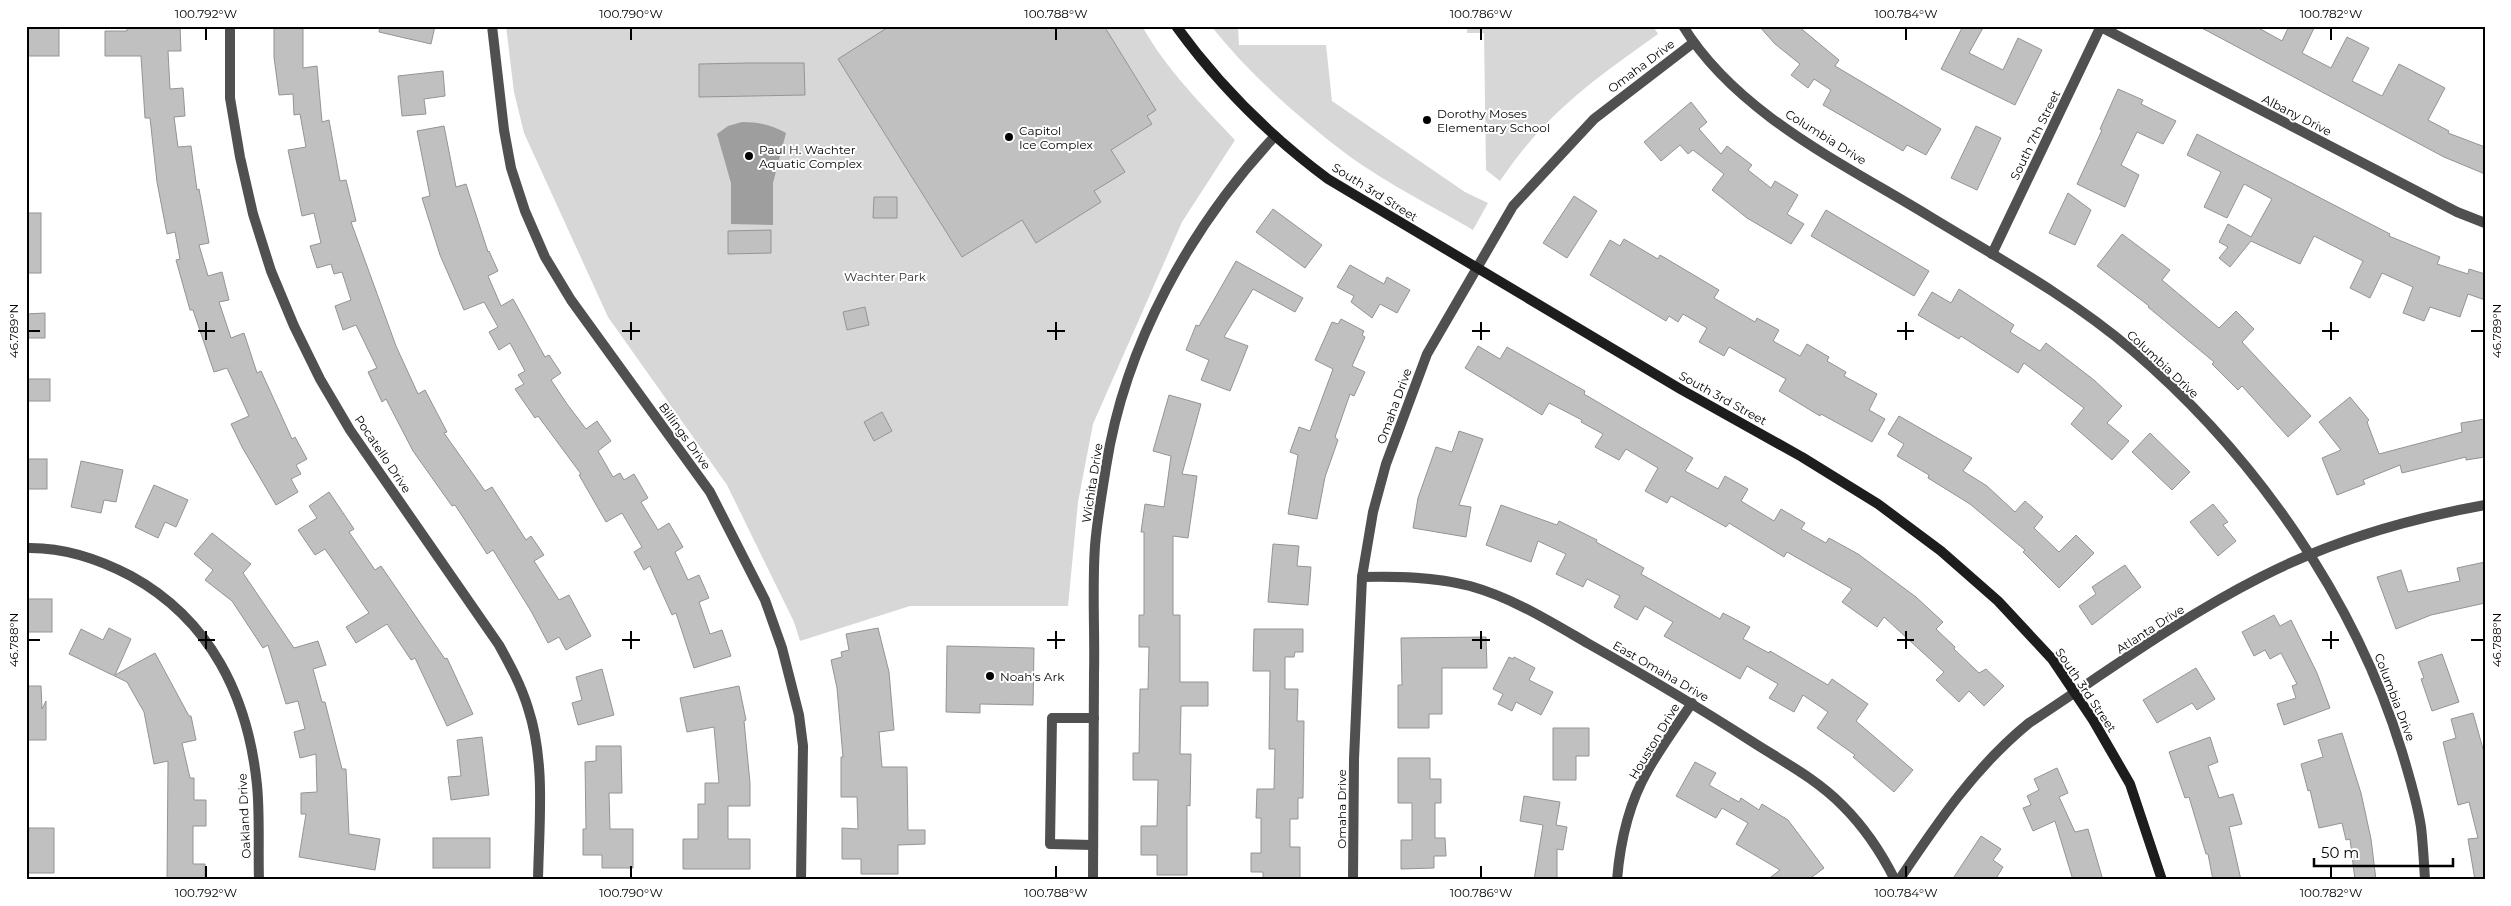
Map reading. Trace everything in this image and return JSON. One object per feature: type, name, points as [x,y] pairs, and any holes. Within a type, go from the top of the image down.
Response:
[{"type":"street","name":"Pocatello Drive","points":[[230,26],[230,98],[240,157],[253,214],[272,271],[294,326],[320,379],[350,430],[499,645],[516,676],[528,708],[536,742],[540,777],[538,880]]},
{"type":"street","name":"Billings Drive","points":[[492,26],[504,130],[511,168],[525,211],[545,257],[571,300],[710,492],[764,600],[782,648],[799,715],[803,746],[801,880]]},
{"type":"street","name":"South 3rd Street","points":[[1176,26],[1200,60],[1275,136],[1303,160],[1354,196],[1682,390],[1802,457],[1878,504],[1941,551],[1998,601],[2052,659],[2075,693],[2130,784],[2156,856],[2162,880]]},
{"type":"street","name":"Columbia Drive","points":[[1684,26],[1694,42],[1735,88],[1781,125],[1992,254],[2085,314],[2146,363],[2207,422],[2248,466],[2347,614],[2372,668],[2393,724],[2411,781],[2421,825],[2425,880]]},
{"type":"street","name":"Albany Drive","points":[[2100,27],[2457,212],[2485,223]]},
{"type":"street","name":"South 7th Street","points":[[1992,254],[2100,27]]},
{"type":"street","name":"Omaha Drive","points":[[1353,880],[1354,758],[1362,577],[1373,512],[1386,464],[1427,354],[1513,206],[1594,119],[1694,42]]},
{"type":"street","name":"Wichita Drive","points":[[1093,880],[1095,547],[1106,465],[1118,412],[1135,360],[1156,310],[1181,261],[1210,214],[1237,178],[1275,136]]},
{"type":"street","name":"Atlanta Drive","points":[[1899,880],[1954,799],[1981,766],[2029,723],[2194,616],[2260,577],[2308,555],[2381,529],[2440,513],[2485,505]]},
{"type":"street","name":"Oakland Drive","points":[[26,548],[71,552],[105,562],[155,591],[182,612],[212,648],[234,687],[248,728],[257,785],[259,880]]},
{"type":"street","name":"East Omaha Drive","points":[[1362,577],[1400,576],[1435,579],[1471,586],[1505,598],[1692,702],[1818,784],[1842,805],[1864,828],[1882,855],[1895,880]]},
{"type":"street","name":"Houston Drive","points":[[1617,880],[1627,822],[1639,788],[1648,770],[1692,702]]},
{"type":"street","points":[[1093,845],[1050,844],[1052,718],[1094,718]]},
{"type":"green space","name":"Wachter Park","points":[[506,26],[1142,26],[1173,72],[1235,140],[1182,222],[1093,424],[1078,502],[1068,606],[910,606],[800,641],[794,622],[727,485],[608,317],[524,133],[514,92]]},
{"type":"green space","points":[[1211,26],[1238,26],[1239,45],[1326,45],[1332,101],[1465,192],[1488,203],[1473,230],[1379,176],[1330,142],[1259,79]]},
{"type":"green space","points":[[1467,26],[1653,26],[1658,34],[1612,67],[1571,100],[1535,136],[1500,181],[1486,170],[1484,33],[1467,33]]},
{"type":"shaded area","points":[[742,122],[765,124],[786,133],[773,183],[773,225],[731,224],[731,183],[717,134],[728,126]]},
{"type":"building","points":[[26,26],[59,26],[59,56],[26,56]]},
{"type":"building","points":[[127,26],[180,26],[181,51],[168,51],[170,89],[183,88],[185,116],[174,117],[178,147],[191,146],[197,190],[199,189],[209,243],[199,245],[208,276],[222,272],[229,300],[219,302],[231,338],[244,333],[257,373],[261,371],[292,439],[295,437],[307,459],[296,465],[301,474],[291,479],[298,492],[276,505],[242,447],[231,424],[249,416],[227,368],[214,372],[193,310],[190,310],[176,260],[180,259],[175,232],[167,234],[157,182],[150,118],[145,118],[141,56],[105,56],[105,31],[127,31]]},
{"type":"building","points":[[274,26],[303,26],[303,68],[317,66],[322,122],[329,120],[340,181],[346,180],[356,221],[351,222],[396,346],[418,394],[425,390],[447,432],[444,433],[485,491],[492,487],[526,540],[531,536],[544,555],[534,561],[559,600],[569,595],[591,636],[566,650],[559,637],[548,643],[531,611],[493,550],[487,554],[455,505],[452,506],[413,451],[386,399],[382,402],[368,372],[377,368],[356,325],[343,330],[335,306],[351,300],[342,272],[334,274],[331,264],[317,268],[310,246],[321,243],[314,213],[302,216],[288,150],[306,147],[300,114],[294,115],[293,94],[279,95],[274,57]]},
{"type":"building","points":[[380,26],[435,26],[431,44],[379,32]]},
{"type":"building","name":"Capitol Ice Complex","points":[[890,26],[1104,26],[1156,110],[1147,116],[1152,124],[1111,150],[1125,172],[1094,191],[1101,202],[1036,243],[1022,220],[962,257],[838,59]]},
{"type":"building","points":[[1759,26],[1798,26],[1839,60],[1835,66],[1941,129],[1926,155],[1907,145],[1903,151],[1823,105],[1831,90],[1814,79],[1808,88],[1791,75],[1800,64],[1775,44]]},
{"type":"building","points":[[1963,26],[1984,26],[1969,53],[2003,70],[2018,38],[2042,50],[2015,105],[1941,69]]},
{"type":"building","points":[[2198,26],[2255,26],[2282,41],[2289,26],[2315,26],[2302,53],[2331,68],[2347,37],[2369,48],[2352,81],[2382,96],[2399,64],[2445,88],[2428,120],[2449,131],[2448,133],[2485,147],[2485,174],[2444,157]]},
{"type":"building","points":[[804,63],[805,95],[699,97],[699,64]]},
{"type":"building","points":[[443,71],[445,96],[424,99],[426,114],[402,116],[398,76]]},
{"type":"building","points":[[2118,89],[2143,100],[2141,104],[2176,121],[2163,144],[2137,132],[2121,165],[2139,175],[2125,207],[2077,184],[2102,130],[2100,129]]},
{"type":"building","points":[[1691,102],[1707,122],[1699,129],[1721,154],[1727,146],[1752,165],[1748,170],[1771,188],[1775,181],[1798,195],[1787,214],[1804,224],[1791,244],[1747,218],[1712,190],[1724,174],[1693,150],[1688,154],[1680,145],[1661,161],[1644,142]]},
{"type":"building","points":[[444,126],[456,187],[466,184],[488,252],[498,271],[488,276],[501,306],[513,299],[545,357],[549,355],[561,373],[551,380],[567,404],[586,429],[597,421],[611,441],[598,451],[613,477],[620,473],[624,480],[634,474],[648,498],[641,502],[658,530],[669,523],[683,547],[675,552],[688,580],[699,575],[709,598],[699,602],[710,634],[722,630],[731,656],[694,668],[676,613],[672,615],[650,566],[644,570],[634,552],[642,547],[622,513],[606,522],[579,475],[581,474],[538,416],[535,418],[515,389],[524,384],[518,375],[525,371],[510,343],[499,350],[489,332],[498,327],[484,302],[464,310],[440,255],[422,198],[430,196],[417,131]]},
{"type":"building","points":[[1976,126],[2001,138],[1977,190],[1951,178]]},
{"type":"building","points":[[2197,134],[2390,234],[2389,236],[2440,257],[2437,264],[2468,274],[2469,269],[2485,274],[2485,300],[2468,294],[2460,317],[2430,307],[2424,321],[2403,313],[2413,287],[2382,273],[2370,298],[2350,288],[2363,261],[2314,236],[2300,264],[2251,241],[2230,267],[2219,258],[2228,247],[2219,242],[2228,224],[2251,237],[2272,199],[2244,184],[2227,218],[2204,207],[2221,172],[2187,155]]},
{"type":"building","points":[[2068,193],[2091,210],[2075,245],[2049,233]]},
{"type":"building","points":[[1574,196],[1597,211],[1567,258],[1543,243]]},
{"type":"building","points":[[874,197],[897,197],[897,218],[873,218]]},
{"type":"building","points":[[1273,209],[1322,245],[1305,268],[1256,232]]},
{"type":"building","points":[[1826,210],[1929,271],[1914,296],[1811,236]]},
{"type":"building","points":[[26,213],[41,213],[41,273],[26,273]]},
{"type":"building","points":[[771,230],[771,253],[728,254],[728,231]]},
{"type":"building","points":[[2122,234],[2170,270],[2162,280],[2219,328],[2236,311],[2254,329],[2242,342],[2311,416],[2288,437],[2242,386],[2238,390],[2212,364],[2214,362],[2149,306],[2097,266]]},
{"type":"building","points":[[1624,239],[1658,259],[1660,255],[1719,290],[1714,298],[1755,322],[1757,318],[1779,330],[1773,341],[1800,356],[1807,344],[1829,357],[1827,361],[1846,372],[1844,376],[1877,394],[1869,410],[1885,419],[1872,442],[1821,414],[1820,416],[1779,391],[1786,379],[1729,347],[1724,356],[1699,342],[1707,328],[1683,314],[1678,322],[1669,316],[1666,321],[1590,275],[1610,240],[1620,246]]},
{"type":"building","points":[[1236,261],[1303,298],[1295,312],[1253,289],[1224,337],[1248,346],[1230,391],[1201,380],[1209,360],[1186,350],[1196,325],[1199,326]]},
{"type":"building","points":[[1350,265],[1384,284],[1387,277],[1410,290],[1397,313],[1380,304],[1372,318],[1351,302],[1354,296],[1337,287]]},
{"type":"building","points":[[1959,289],[2014,325],[2010,332],[2040,351],[2046,343],[2094,380],[2122,406],[2107,423],[2129,441],[2112,460],[2071,424],[2084,408],[2024,363],[2018,373],[1961,336],[1959,339],[1918,315],[1932,292],[1951,303]]},
{"type":"building","points":[[865,307],[869,325],[847,330],[843,312]]},
{"type":"building","points":[[45,313],[45,338],[26,338],[26,314]]},
{"type":"building","points":[[1341,319],[1364,331],[1362,335],[1365,337],[1352,366],[1365,372],[1354,396],[1350,394],[1335,437],[1338,440],[1325,477],[1317,519],[1288,514],[1298,455],[1290,452],[1299,427],[1310,431],[1333,369],[1315,360],[1332,322],[1338,324]]},
{"type":"building","points":[[1478,346],[1500,359],[1507,347],[1585,391],[1584,394],[1693,458],[1685,471],[1718,489],[1725,476],[1748,489],[1741,501],[1774,521],[1781,509],[1805,523],[1801,529],[1826,543],[1829,538],[1858,554],[1916,597],[1943,622],[1936,629],[1979,673],[1986,669],[2004,686],[1984,706],[1969,691],[1959,702],[1936,680],[1944,672],[1884,617],[1877,627],[1842,602],[1852,589],[1787,552],[1784,557],[1729,523],[1726,527],[1671,496],[1667,503],[1645,491],[1658,468],[1626,449],[1619,460],[1595,447],[1603,434],[1581,422],[1582,420],[1549,403],[1542,415],[1465,368]]},
{"type":"building","points":[[26,379],[50,379],[50,401],[26,401]]},
{"type":"building","points":[[1169,395],[1201,404],[1182,474],[1197,476],[1188,538],[1173,536],[1173,615],[1180,615],[1180,682],[1208,682],[1208,706],[1181,706],[1180,754],[1191,754],[1190,806],[1187,805],[1187,875],[1157,875],[1157,855],[1141,855],[1141,826],[1157,826],[1158,780],[1133,780],[1133,753],[1139,753],[1140,689],[1148,689],[1149,647],[1139,647],[1139,615],[1144,615],[1144,532],[1141,532],[1145,504],[1164,507],[1171,456],[1153,451]]},
{"type":"building","points":[[2350,397],[2369,420],[2367,422],[2379,454],[2462,432],[2461,423],[2485,419],[2485,457],[2466,460],[2466,457],[2402,473],[2400,465],[2363,480],[2365,484],[2337,495],[2322,458],[2341,450],[2319,422]]},
{"type":"building","points":[[882,412],[892,431],[874,441],[864,422]]},
{"type":"building","points":[[1899,416],[1972,458],[1963,471],[1987,486],[2015,512],[2025,501],[2043,517],[2034,528],[2059,552],[2076,535],[2094,553],[2059,588],[2023,552],[2025,550],[1970,504],[1928,478],[1929,475],[1897,456],[1904,444],[1888,434]]},
{"type":"building","points":[[1459,431],[1483,439],[1459,505],[1471,507],[1466,537],[1413,528],[1418,498],[1436,447],[1452,452]]},
{"type":"building","points":[[2150,433],[2190,472],[2172,490],[2132,452]]},
{"type":"building","points":[[26,459],[47,459],[47,489],[26,489]]},
{"type":"building","points":[[81,461],[123,470],[116,502],[104,500],[101,513],[71,507]]},
{"type":"building","points":[[154,485],[188,500],[176,527],[165,522],[158,538],[135,527]]},
{"type":"building","points":[[329,492],[354,529],[349,532],[375,570],[381,566],[445,659],[447,658],[473,714],[447,726],[415,658],[411,660],[387,624],[356,643],[346,627],[369,613],[325,549],[315,555],[298,530],[317,518],[309,506]]},
{"type":"building","points":[[2213,504],[2228,522],[2223,525],[2236,541],[2218,556],[2190,522]]},
{"type":"building","points":[[1501,505],[1557,525],[1559,521],[1597,540],[1596,542],[1644,568],[1641,574],[1720,619],[1723,613],[1750,627],[1743,639],[1769,653],[1770,651],[1828,685],[1832,679],[1868,704],[1856,721],[1913,770],[1894,792],[1853,757],[1855,755],[1817,728],[1828,712],[1803,695],[1794,712],[1769,698],[1778,684],[1747,666],[1740,679],[1664,636],[1673,622],[1645,606],[1637,620],[1614,607],[1620,596],[1587,579],[1583,587],[1556,574],[1566,554],[1538,541],[1531,562],[1486,545]]},
{"type":"building","points":[[212,533],[251,564],[243,573],[294,648],[318,641],[326,665],[313,669],[322,702],[325,702],[342,769],[346,769],[349,834],[380,839],[375,870],[299,857],[306,814],[301,814],[301,793],[317,792],[316,754],[300,758],[294,732],[305,729],[298,701],[286,704],[268,645],[263,648],[232,601],[205,580],[213,570],[194,554]]},
{"type":"building","points":[[1273,544],[1299,546],[1297,566],[1311,567],[1308,605],[1268,602]]},
{"type":"building","points":[[2485,562],[2485,603],[2431,615],[2396,629],[2377,577],[2401,570],[2408,592],[2460,581],[2457,568]]},
{"type":"building","points":[[2125,565],[2141,587],[2092,625],[2079,606],[2096,594],[2092,587]]},
{"type":"building","points":[[26,599],[52,599],[52,632],[26,632]]},
{"type":"building","points":[[2274,615],[2280,626],[2291,620],[2317,673],[2330,708],[2284,725],[2277,704],[2296,698],[2292,686],[2297,684],[2281,653],[2270,659],[2265,650],[2254,656],[2242,632]]},
{"type":"building","points":[[109,628],[131,639],[115,675],[155,653],[189,716],[191,716],[196,740],[182,743],[190,778],[194,778],[194,800],[206,800],[206,826],[193,826],[193,864],[205,864],[205,880],[167,880],[168,761],[154,764],[144,712],[127,682],[69,654],[81,629],[103,640]]},
{"type":"building","points":[[878,628],[889,672],[894,730],[879,732],[882,767],[907,767],[908,830],[925,830],[925,844],[898,845],[898,874],[861,874],[861,859],[842,859],[842,828],[858,829],[857,797],[841,797],[841,757],[843,757],[837,688],[831,660],[842,657],[841,652],[849,650],[846,634]]},
{"type":"building","points":[[1254,629],[1303,629],[1303,652],[1295,652],[1294,657],[1285,657],[1285,689],[1298,689],[1297,721],[1304,721],[1303,798],[1298,798],[1298,819],[1290,819],[1290,847],[1300,847],[1300,880],[1263,880],[1263,872],[1251,872],[1251,853],[1261,853],[1261,818],[1256,818],[1257,789],[1274,789],[1275,749],[1269,749],[1270,671],[1253,671]]},
{"type":"building","points":[[1486,637],[1487,668],[1442,668],[1442,714],[1429,714],[1429,728],[1398,728],[1398,685],[1402,685],[1401,638]]},
{"type":"building","name":"Noah's Ark","points":[[947,646],[1034,648],[1033,705],[980,704],[980,713],[946,712]]},
{"type":"building","points":[[2442,654],[2459,702],[2432,711],[2421,679],[2424,678],[2418,662]]},
{"type":"building","points":[[1509,657],[1513,659],[1514,657],[1535,668],[1529,680],[1553,692],[1541,715],[1516,702],[1512,711],[1498,704],[1503,694],[1493,689]]},
{"type":"building","points":[[2196,668],[2215,699],[2197,710],[2192,703],[2157,723],[2143,700]]},
{"type":"building","points":[[602,669],[614,715],[578,725],[572,703],[582,700],[576,677]]},
{"type":"building","points":[[26,686],[41,686],[42,709],[46,701],[46,740],[26,740]]},
{"type":"building","points":[[739,686],[746,720],[744,721],[750,783],[750,806],[728,806],[728,839],[750,839],[750,869],[683,869],[683,839],[698,839],[698,804],[705,804],[705,783],[719,783],[714,727],[687,732],[680,698]]},
{"type":"building","points":[[2473,713],[2485,756],[2485,880],[2475,880],[2468,839],[2478,838],[2469,802],[2458,805],[2443,742],[2456,738],[2451,719]]},
{"type":"building","points":[[1553,728],[1589,728],[1589,756],[1576,756],[1576,780],[1553,780]]},
{"type":"building","points":[[2342,733],[2361,793],[2371,839],[2376,880],[2355,880],[2350,839],[2346,840],[2342,823],[2319,828],[2310,790],[2308,791],[2301,764],[2323,757],[2318,740]]},
{"type":"building","points":[[482,737],[489,795],[451,800],[448,777],[461,776],[457,740]]},
{"type":"building","points":[[2210,737],[2218,762],[2208,766],[2219,798],[2233,794],[2242,824],[2229,827],[2241,880],[2213,880],[2208,854],[2206,854],[2189,797],[2185,798],[2169,752]]},
{"type":"building","points":[[596,746],[621,746],[622,793],[609,793],[610,829],[633,829],[633,868],[602,868],[602,855],[583,855],[583,829],[586,829],[585,762],[596,761]]},
{"type":"building","points":[[1398,758],[1430,758],[1430,779],[1441,779],[1441,803],[1435,803],[1435,838],[1445,838],[1446,856],[1434,856],[1434,868],[1401,869],[1401,840],[1412,840],[1412,803],[1398,803]]},
{"type":"building","points":[[1695,762],[1716,773],[1709,785],[1739,802],[1741,798],[1759,810],[1762,804],[1788,820],[1824,868],[1808,880],[1767,880],[1780,870],[1736,844],[1748,823],[1722,808],[1716,818],[1676,796]]},
{"type":"building","points":[[2057,768],[2068,793],[2059,797],[2075,832],[2088,829],[2103,880],[2073,880],[2055,821],[2033,831],[2023,808],[2031,805],[2027,796],[2039,790],[2034,779]]},
{"type":"building","points":[[1524,796],[1560,802],[1556,825],[1567,827],[1563,850],[1557,849],[1557,880],[1534,880],[1543,825],[1520,821]]},
{"type":"building","points":[[29,828],[54,828],[54,873],[26,873]]},
{"type":"building","points":[[1981,836],[2001,849],[1993,860],[2003,867],[1995,880],[1952,880]]},
{"type":"building","points":[[433,838],[490,838],[490,868],[433,868]]},
{"type":"place","name":"Dorothy Moses Elementary School","points":[[1427,120]]},
{"type":"place","name":"Capitol Ice Complex","points":[[1009,137]]},
{"type":"place","name":"Paul H. Wachter Aquatic Complex","points":[[749,156]]},
{"type":"place","name":"Noah's Ark","points":[[990,676]]}]
